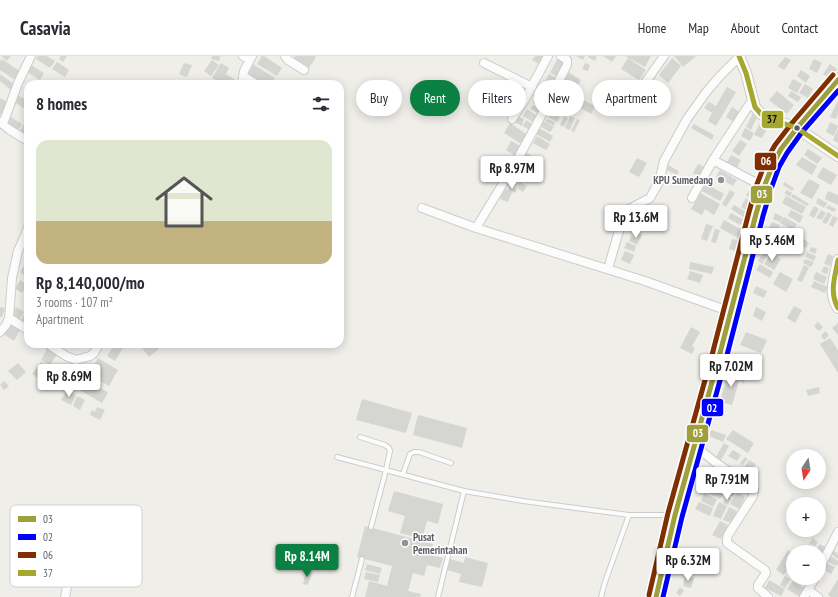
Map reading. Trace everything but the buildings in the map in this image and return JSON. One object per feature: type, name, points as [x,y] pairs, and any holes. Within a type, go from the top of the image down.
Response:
[{"type":"highway","points":[[656,597],[675,515],[764,187],[781,149],[838,80]]},
{"type":"street","points":[[24,139],[1,123],[31,56]]},
{"type":"street","points":[[285,56],[288,60],[304,70]]},
{"type":"street","points":[[512,119],[532,87],[548,56]]},
{"type":"street","points":[[476,228],[519,156],[567,65],[567,60],[561,56]]},
{"type":"street","points":[[647,80],[664,56]]},
{"type":"street","points":[[608,269],[625,214],[629,208],[650,198],[659,182],[664,161],[687,119],[707,91],[739,56],[746,73],[755,107],[761,114],[797,128],[838,156]]},
{"type":"street","points":[[242,80],[249,57]]},
{"type":"street","points":[[484,63],[532,87]]},
{"type":"street","points":[[692,198],[713,160],[753,99]]},
{"type":"street","points":[[713,160],[764,187]]},
{"type":"street","points":[[422,208],[476,228],[645,281],[731,312]]},
{"type":"street","points":[[0,332],[6,325],[9,318],[12,278],[18,251],[24,238]]},
{"type":"street","points":[[838,260],[832,292],[835,304],[838,308]]},
{"type":"street","points":[[9,318],[24,327]]},
{"type":"street","points":[[54,348],[66,356],[76,360],[90,356],[97,348]]},
{"type":"street","points":[[694,445],[714,462],[754,490],[753,496],[728,535],[727,543],[765,570],[766,573],[758,585],[758,588],[768,597]]},
{"type":"street","points":[[826,555],[838,532]]},
{"type":"street","points":[[811,585],[806,594],[818,597]]},
{"type":"street","points":[[65,597],[67,587]]},
{"type":"lane","points":[[360,437],[385,445],[390,451],[371,527]]},
{"type":"lane","points":[[403,474],[410,454],[414,452],[419,452],[451,462]]},
{"type":"lane","points":[[337,457],[464,491],[523,501],[629,515],[675,515]]},
{"type":"lane","points":[[687,473],[711,484],[722,492]]},
{"type":"lane","points":[[438,597],[464,491]]},
{"type":"lane","points":[[601,597],[629,515]]},
{"type":"lane","points":[[352,597],[362,558]]},
{"type":"transit line","name":"37","points":[[739,56],[746,73],[755,107],[761,114],[797,128],[838,156]]},
{"type":"transit line","name":"06","points":[[649,595],[668,513],[712,355],[757,184],[766,161],[775,145],[833,75]]},
{"type":"transit line","name":"03","points":[[656,597],[675,515],[764,187],[781,149],[838,80]]},
{"type":"transit line","name":"02","points":[[663,597],[682,517],[771,189],[779,167],[787,153],[802,132],[838,91]]},
{"type":"transit line","name":"37","points":[[838,260],[833,290],[835,302],[838,308]]},
{"type":"place","name":"KPU Sumedang","points":[[721,180]]},
{"type":"place","name":"Pusat Pemerintahan","points":[[405,543]]}]
